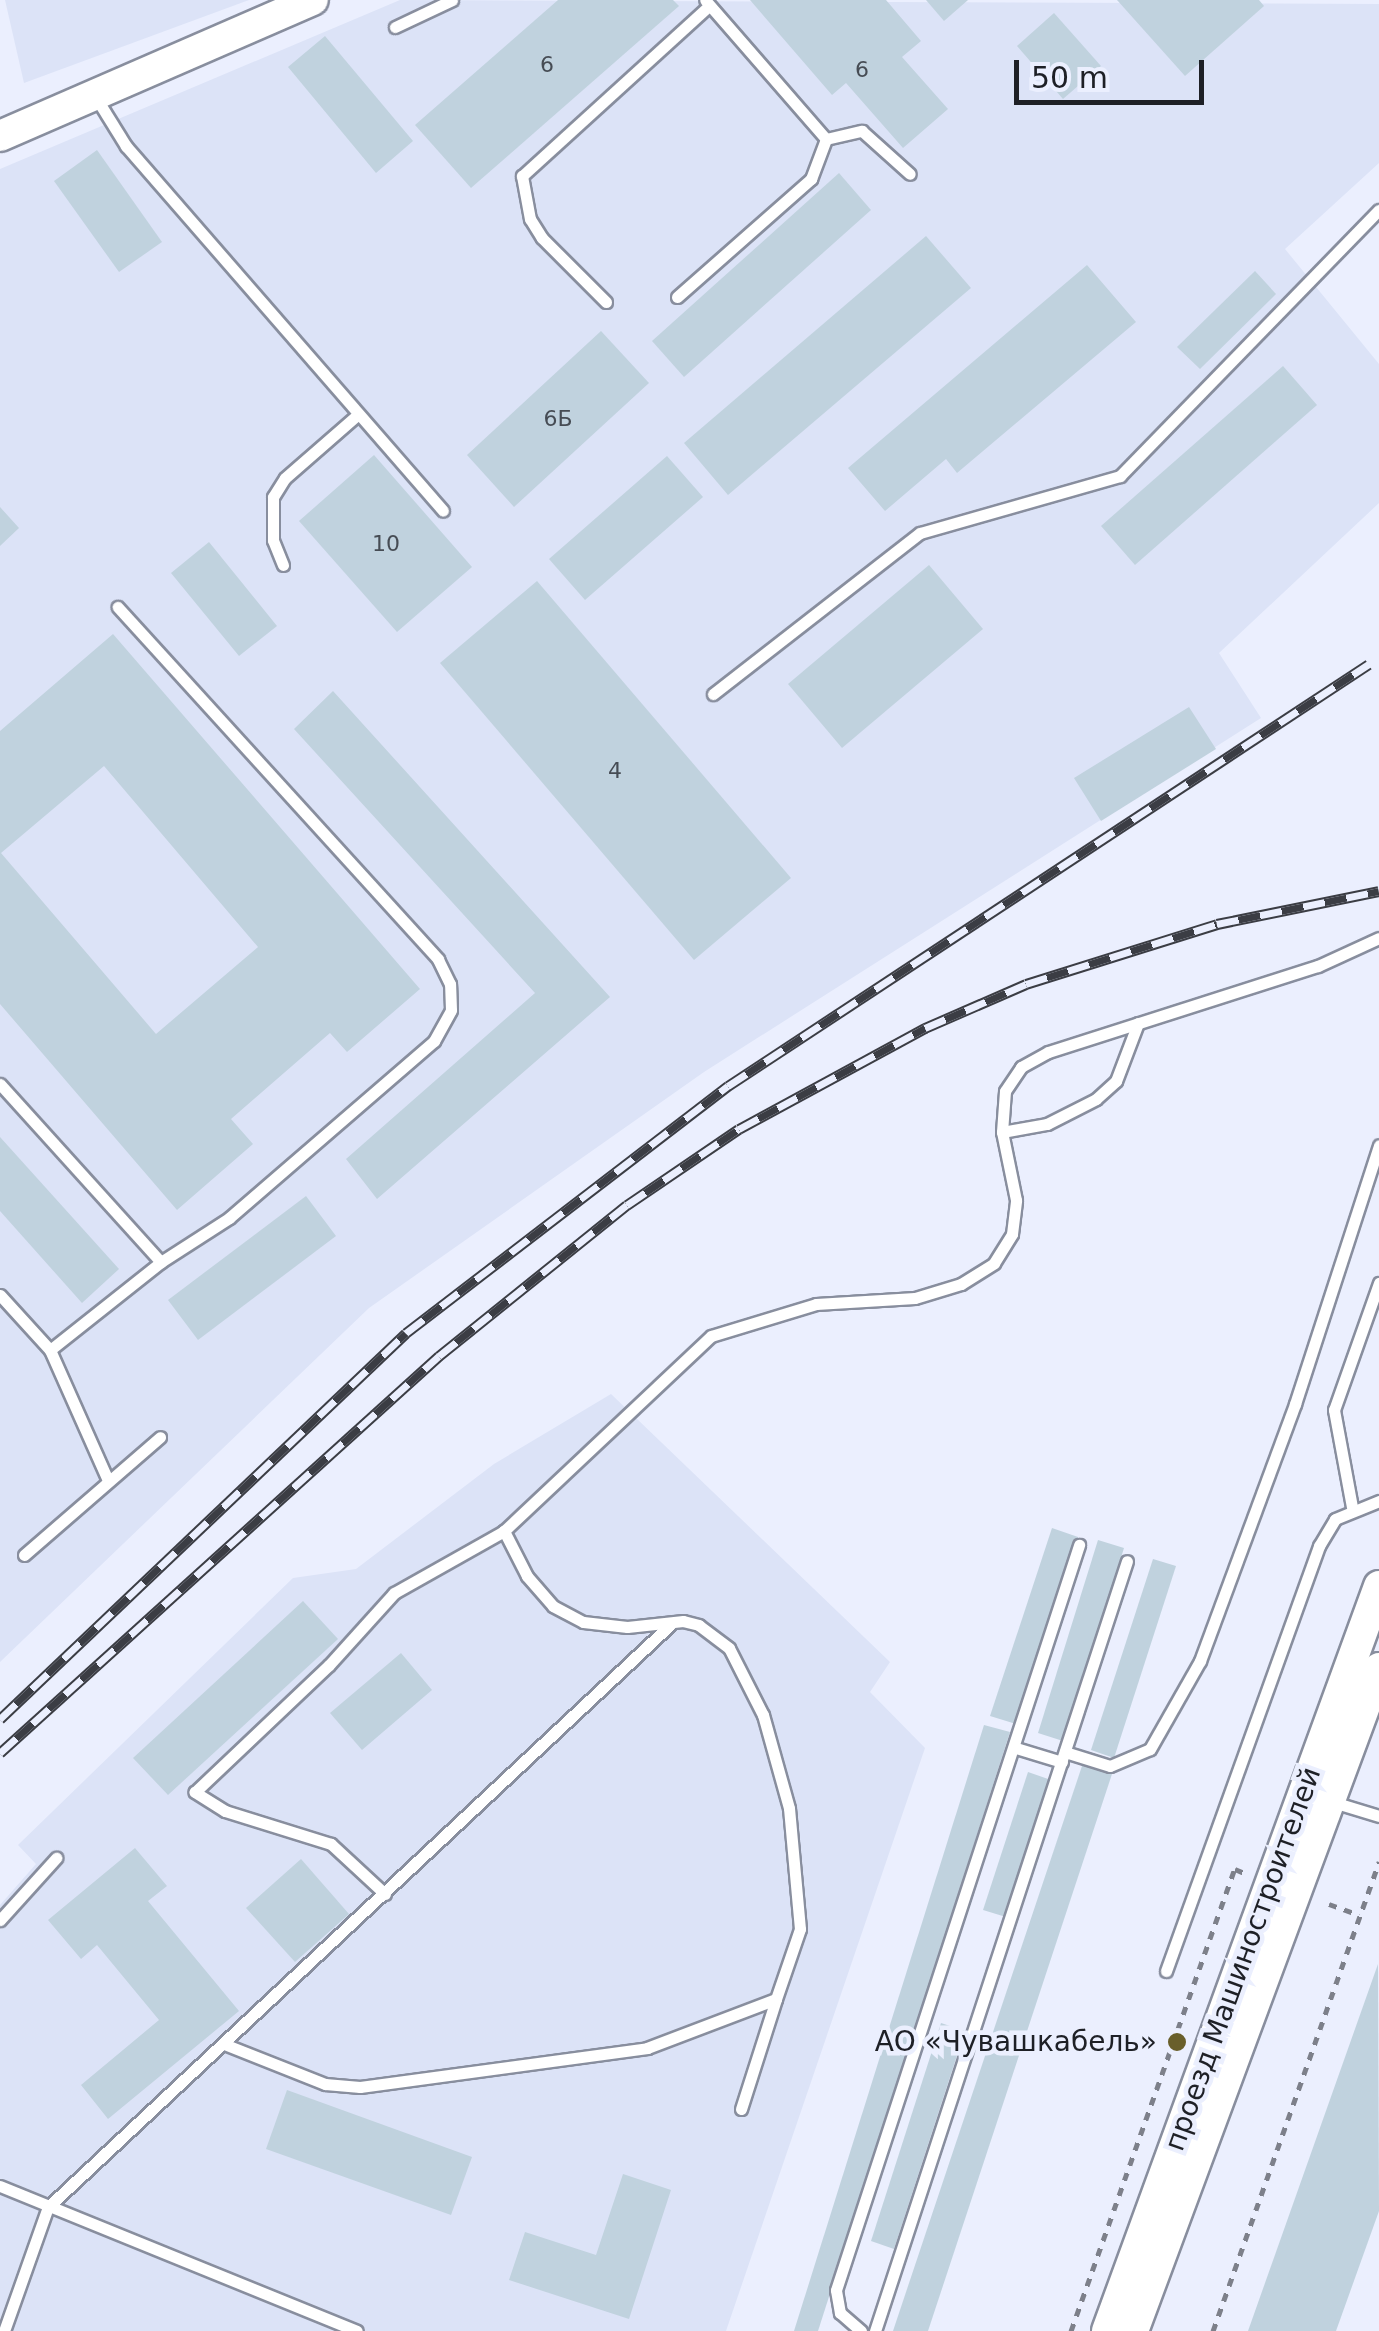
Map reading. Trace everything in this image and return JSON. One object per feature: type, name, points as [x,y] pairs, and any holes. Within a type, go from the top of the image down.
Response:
[{"type":"main road","points":[[0,136],[312,0]]},
{"type":"main road","name":"проезд Машиностроителей","points":[[1133,2331],[1317,1797],[1379,1586]]},
{"type":"main road","name":"проезд Машиностроителей","points":[[1107,2331],[1317,1797],[1379,1668]]},
{"type":"lane","points":[[395,26],[452,0]]},
{"type":"lane","points":[[606,302],[542,238],[530,219],[522,176],[707,3],[826,139]]},
{"type":"lane","points":[[95,96],[126,146],[355,417],[444,511]]},
{"type":"lane","points":[[826,139],[862,131],[910,174]]},
{"type":"lane","points":[[677,297],[811,179],[826,139]]},
{"type":"lane","points":[[713,694],[920,532],[1120,476],[1379,210]]},
{"type":"lane","points":[[284,565],[270,517],[274,498],[285,478],[355,417]]},
{"type":"lane","points":[[50,1350],[161,1262],[228,1218],[434,1041],[450,1010],[450,984],[438,959],[118,607]]},
{"type":"lane","points":[[385,1894],[331,1844],[225,1812],[195,1792],[329,1665],[394,1593],[504,1530],[711,1336],[816,1304],[914,1298],[962,1284],[994,1264],[1012,1234],[1016,1200],[1002,1132],[1005,1091],[1020,1067],[1138,1023],[1318,966],[1379,938]]},
{"type":"lane","points":[[1002,1132],[1047,1124],[1096,1099],[1116,1081],[1138,1023]]},
{"type":"lane","points":[[0,1084],[161,1262]]},
{"type":"lane","points":[[1016,1748],[1110,1766],[1150,1748],[1200,1661],[1295,1404],[1379,1145]]},
{"type":"lane","points":[[1352,1507],[1334,1410],[1379,1283]]},
{"type":"lane","points":[[0,1295],[50,1350],[107,1478]]},
{"type":"lane","points":[[24,1555],[107,1478],[160,1437]]},
{"type":"lane","points":[[1166,1971],[1319,1546],[1334,1519],[1352,1507],[1379,1501]]},
{"type":"lane","points":[[504,1530],[527,1576],[553,1606],[583,1622],[699,1625],[729,1648],[763,1715],[789,1808],[801,1897],[800,1930],[740,2109]]},
{"type":"lane","points":[[861,2331],[840,2313],[836,2290],[1016,1748],[1078,1545]]},
{"type":"lane","points":[[875,2331],[1127,1561]]},
{"type":"lane","points":[[4,2331],[48,2207],[670,1625]]},
{"type":"lane","points":[[1317,1797],[1379,1816]]},
{"type":"lane","points":[[0,1920],[56,1858]]},
{"type":"lane","points":[[224,2044],[325,2084],[360,2087],[647,2048],[776,1999]]},
{"type":"lane","points":[[0,2186],[357,2331]]},
{"type":"path","points":[[1214,2331],[1379,1862]]},
{"type":"path","points":[[1072,2331],[1235,1869],[1260,1878]]},
{"type":"path","points":[[1330,1904],[1359,1915]]},
{"type":"shaded area","points":[[5,0],[249,0],[24,83]]},
{"type":"shaded area","points":[[400,0],[1379,4],[1379,163],[1285,249],[1379,364],[1379,503],[1219,653],[1261,718],[704,1072],[369,1308],[0,1662],[0,169]]},
{"type":"shaded area","points":[[611,1394],[890,1662],[870,1692],[925,1748],[726,2331],[0,2331],[0,1905],[36,1864],[18,1845],[293,1578],[356,1569],[494,1464]]},
{"type":"building","points":[[558,0],[673,0],[679,6],[471,188],[415,125]]},
{"type":"building","points":[[750,0],[886,0],[921,41],[902,57],[948,109],[903,148],[846,83],[832,95]]},
{"type":"building","points":[[926,0],[968,0],[944,21]]},
{"type":"building","points":[[1117,0],[1259,0],[1264,6],[1185,76]]},
{"type":"building","points":[[1054,13],[1101,66],[1063,99],[1017,46]]},
{"type":"building","points":[[325,36],[413,141],[376,173],[288,67]]},
{"type":"building","points":[[97,150],[162,242],[119,272],[54,181]]},
{"type":"building","points":[[839,173],[871,210],[684,377],[652,341]]},
{"type":"building","points":[[926,236],[971,288],[728,495],[684,443]]},
{"type":"building","points":[[1087,265],[1136,322],[957,473],[946,459],[885,511],[848,468]]},
{"type":"building","points":[[1255,271],[1276,294],[1200,369],[1177,347]]},
{"type":"building","points":[[601,331],[649,383],[514,507],[467,455]]},
{"type":"building","points":[[1283,366],[1317,405],[1135,565],[1101,526]]},
{"type":"building","points":[[374,455],[472,567],[397,632],[299,521]]},
{"type":"building","points":[[667,456],[703,497],[585,600],[549,559]]},
{"type":"building","points":[[0,507],[19,528],[0,546]]},
{"type":"building","points":[[209,542],[277,626],[239,656],[171,573]]},
{"type":"building","points":[[929,565],[983,629],[842,748],[788,684]]},
{"type":"building","points":[[537,581],[791,878],[694,960],[440,663]]},
{"type":"building","points":[[113,634],[420,989],[347,1052],[330,1033],[231,1119],[253,1144],[177,1210],[0,1004],[0,731]],"holes":[[[104,766],[258,947],[156,1034],[1,853]]]},
{"type":"building","points":[[333,691],[610,997],[377,1199],[346,1159],[535,993],[294,729]]},
{"type":"building","points":[[1189,707],[1216,749],[1101,821],[1074,778]]},
{"type":"building","points":[[0,1137],[119,1269],[82,1303],[0,1211]]},
{"type":"building","points":[[306,1196],[336,1236],[198,1340],[168,1300]]},
{"type":"building","points":[[1052,1528],[1078,1537],[1016,1724],[990,1716]]},
{"type":"building","points":[[1098,1540],[1124,1548],[1063,1741],[1038,1733]]},
{"type":"building","points":[[1153,1559],[1176,1566],[1114,1758],[1091,1750]]},
{"type":"building","points":[[303,1601],[338,1639],[168,1795],[133,1758]]},
{"type":"building","points":[[401,1653],[432,1690],[362,1750],[330,1713]]},
{"type":"building","points":[[984,1725],[1010,1732],[818,2331],[794,2331]]},
{"type":"building","points":[[1083,1763],[1112,1774],[928,2331],[893,2331]]},
{"type":"building","points":[[1028,1772],[1051,1780],[1006,1917],[983,1910]]},
{"type":"building","points":[[135,1848],[167,1886],[148,1901],[239,2011],[108,2119],[81,2085],[159,2020],[97,1945],[81,1959],[48,1920]]},
{"type":"building","points":[[301,1859],[349,1914],[295,1962],[246,1908]]},
{"type":"building","points":[[1378,1964],[1379,2211],[1336,2331],[1248,2331]]},
{"type":"building","points":[[941,2023],[965,2031],[894,2249],[871,2241]]},
{"type":"building","points":[[287,2090],[472,2157],[451,2215],[266,2149]]},
{"type":"building","points":[[623,2174],[671,2190],[629,2319],[509,2280],[525,2232],[596,2255]]},
{"type":"railway","points":[[0,1719],[406,1333],[728,1086],[1369,664]]},
{"type":"railway","points":[[0,1753],[439,1356],[627,1205],[739,1129],[925,1028],[1026,984],[1217,924],[1379,891]]},
{"type":"place","name":"АО «Чувашкабель»","points":[[1177,2042]]}]
